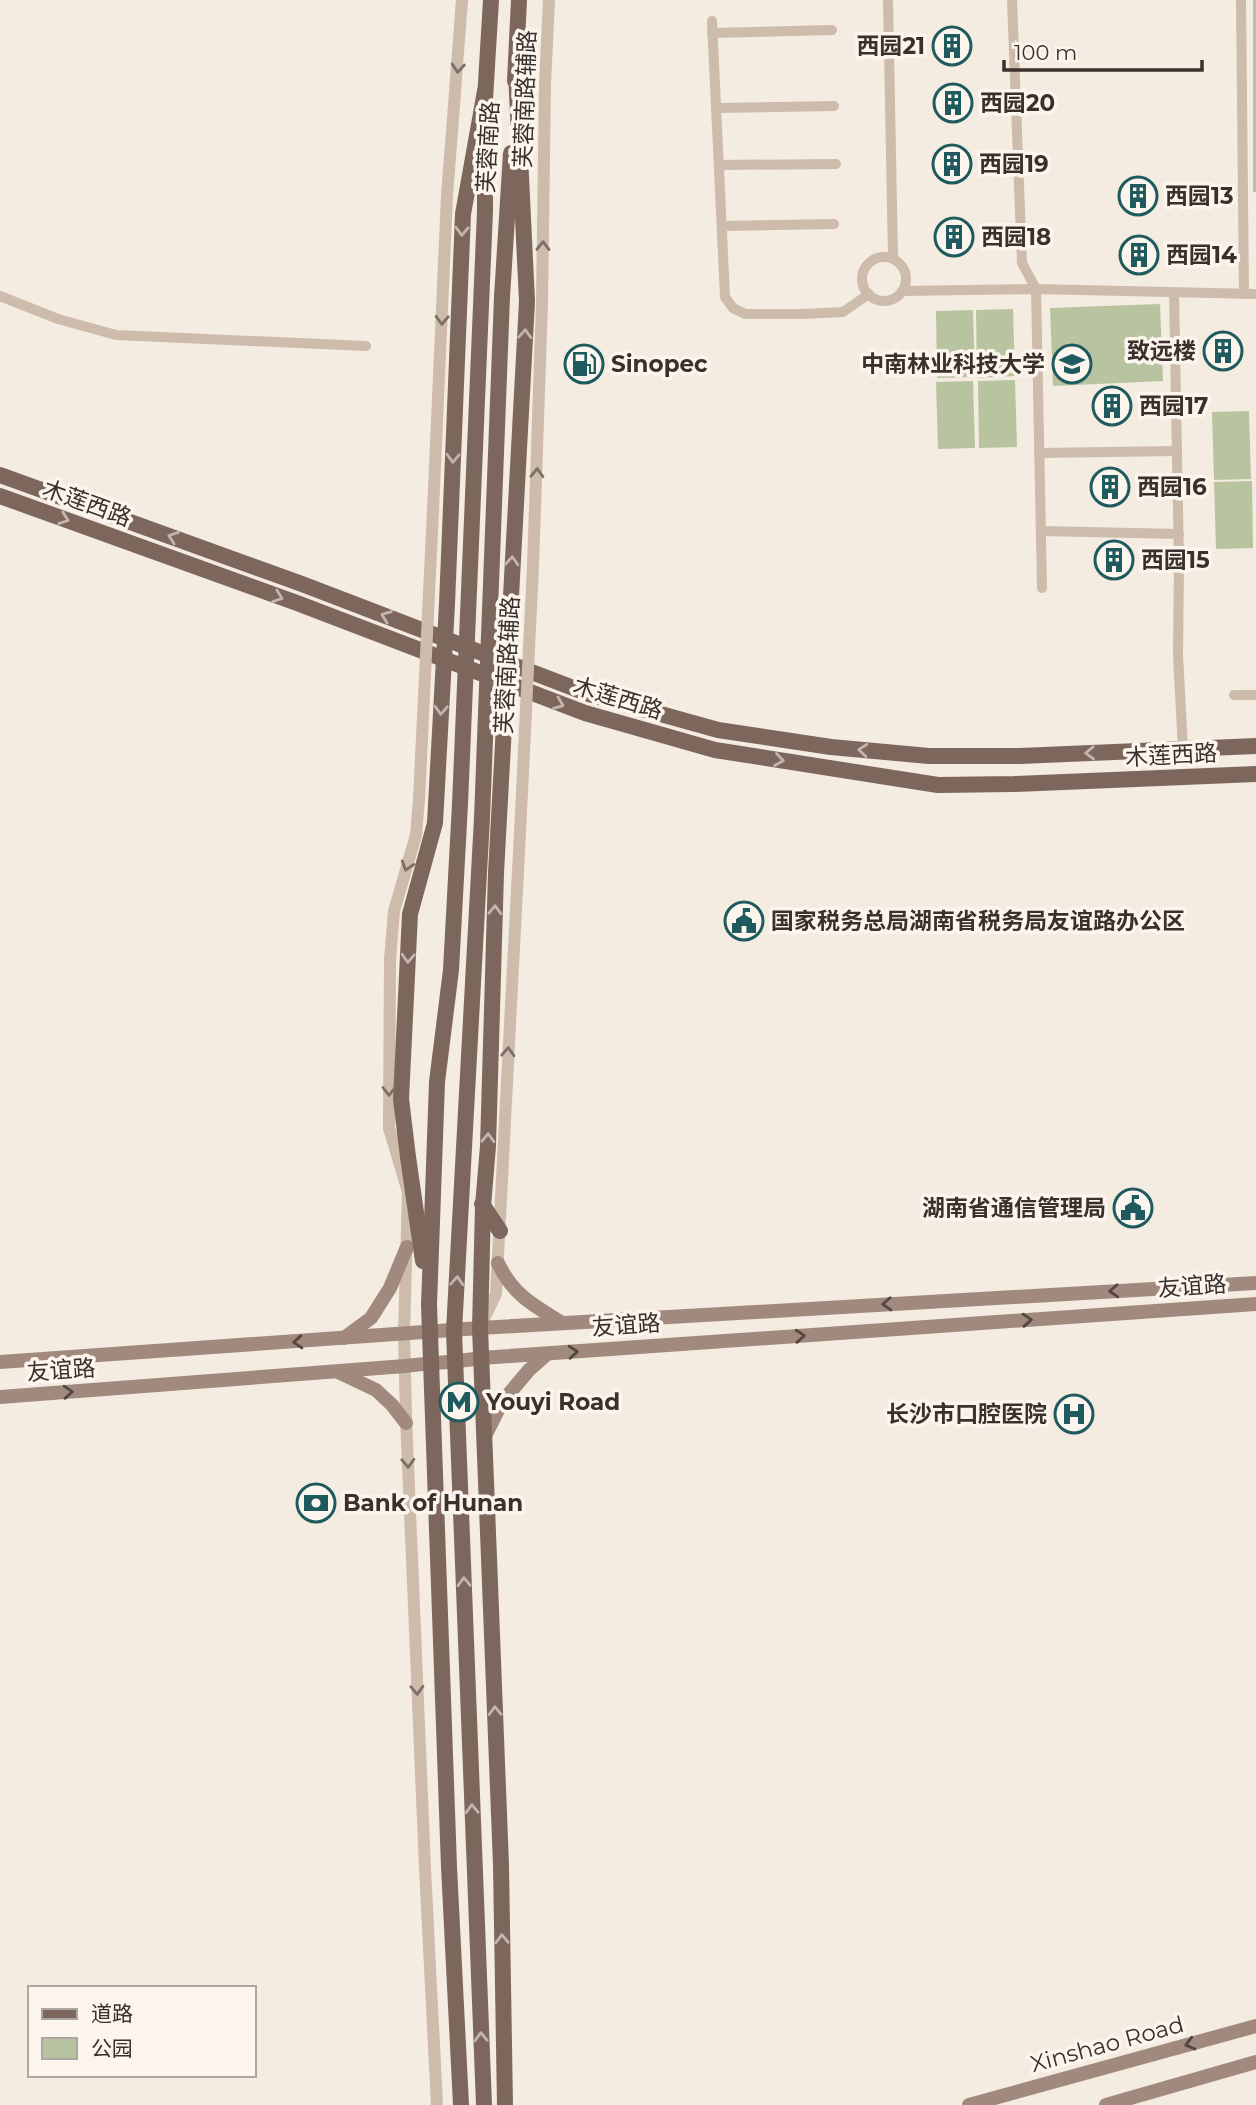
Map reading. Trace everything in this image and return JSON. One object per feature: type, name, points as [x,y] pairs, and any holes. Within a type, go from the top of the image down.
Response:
[{"type":"main road","name":"芙蓉南路","points":[[429,1305],[437,1082],[451,970],[460,804],[485,211],[485,91],[491,0]]},
{"type":"main road","name":"芙蓉南路","points":[[484,2105],[454,1331],[482,818],[502,297],[519,0]]},
{"type":"main road","points":[[505,2105],[501,1865],[480,1328],[496,873],[527,302],[516,73]]},
{"type":"main road","points":[[408,1192],[401,1099],[410,914],[435,823],[463,214],[485,91]]},
{"type":"main road","name":"木莲西路","points":[[0,475],[302,584],[589,694],[718,730],[831,747],[942,756],[1020,756],[1256,746]]},
{"type":"main road","name":"木莲西路","points":[[0,496],[297,603],[585,713],[715,750],[938,785],[1014,785],[1256,774]]},
{"type":"main road","points":[[404,1129],[431,1332],[449,1867],[461,2105]]},
{"type":"main road","points":[[463,1172],[500,1231]]},
{"type":"main road","points":[[343,1339],[371,1318],[390,1288],[407,1247]]},
{"type":"main road","points":[[498,1263],[505,1279],[521,1298],[562,1323]]},
{"type":"main road","name":"友谊路","points":[[0,1362],[480,1328],[1256,1283]]},
{"type":"main road","name":"友谊路","points":[[0,1397],[481,1358],[1256,1304]]},
{"type":"main road","points":[[484,1438],[502,1402],[529,1370],[547,1354]]},
{"type":"main road","points":[[337,1371],[376,1390],[406,1423]]},
{"type":"main road","name":"Xinshao Road","points":[[969,2105],[1256,2026]]},
{"type":"main road","points":[[1105,2105],[1256,2062]]},
{"type":"street","points":[[437,2105],[406,1423],[404,1335],[408,1192],[389,1128],[390,960],[394,911],[416,835],[419,799],[447,196],[462,0]]},
{"type":"street","name":"芙蓉南路辅路","points":[[480,1328],[496,1294],[500,1231],[533,566],[549,0]]},
{"type":"street","points":[[888,0],[892,258]]},
{"type":"street","points":[[1012,0],[1022,263],[1037,289],[1042,588]]},
{"type":"street","points":[[902,291],[1037,289],[1250,294],[1241,0]]},
{"type":"street","points":[[712,21],[725,297],[733,308],[745,313],[843,312],[869,294]]},
{"type":"street","points":[[712,33],[832,30]]},
{"type":"street","points":[[716,108],[834,106]]},
{"type":"street","points":[[719,165],[836,164]]},
{"type":"street","points":[[722,226],[834,224]]},
{"type":"street","points":[[877,258],[892,258],[904,269],[906,284],[902,291],[890,300],[875,299],[869,294],[863,281],[866,267],[877,258]]},
{"type":"street","points":[[1174,292],[1179,534],[1178,655],[1183,749]]},
{"type":"street","points":[[0,296],[58,319],[116,335],[366,346]]},
{"type":"street","points":[[1039,453],[1177,451]]},
{"type":"street","points":[[1041,531],[1179,534]]},
{"type":"street","points":[[1234,695],[1256,695]]},
{"type":"green space","points":[[1253,0],[1256,0],[1256,192],[1253,192]]},
{"type":"green space","points":[[1160,304],[1163,381],[1053,386],[1050,308]]},
{"type":"green space","points":[[1013,309],[1015,376],[977,378],[976,310]]},
{"type":"green space","points":[[973,310],[975,377],[937,378],[936,311]]},
{"type":"green space","points":[[1015,380],[1017,447],[979,448],[978,381]]},
{"type":"green space","points":[[973,381],[975,448],[938,449],[936,382]]},
{"type":"green space","points":[[1249,411],[1251,479],[1214,480],[1212,412]]},
{"type":"green space","points":[[1252,481],[1253,548],[1216,549],[1214,482]]},
{"type":"place","name":"西园21","points":[[952,46]]},
{"type":"place","name":"西园20","points":[[953,103]]},
{"type":"place","name":"西园19","points":[[952,164]]},
{"type":"place","name":"西园13","points":[[1138,196]]},
{"type":"place","name":"西园18","points":[[954,237]]},
{"type":"place","name":"西园14","points":[[1139,255]]},
{"type":"place","name":"致远楼","points":[[1223,351]]},
{"type":"place","name":"Sinopec","points":[[584,364]]},
{"type":"place","name":"中南林业科技大学","points":[[1072,364]]},
{"type":"place","name":"西园17","points":[[1112,406]]},
{"type":"place","name":"西园16","points":[[1110,487]]},
{"type":"place","name":"西园15","points":[[1114,560]]},
{"type":"place","name":"国家税务总局湖南省税务局友谊路办公区","points":[[744,921]]},
{"type":"place","name":"湖南省通信管理局","points":[[1133,1208]]},
{"type":"place","name":"Youyi Road","points":[[459,1402]]},
{"type":"place","name":"长沙市口腔医院","points":[[1074,1414]]},
{"type":"place","name":"Bank of Hunan","points":[[316,1503]]}]
